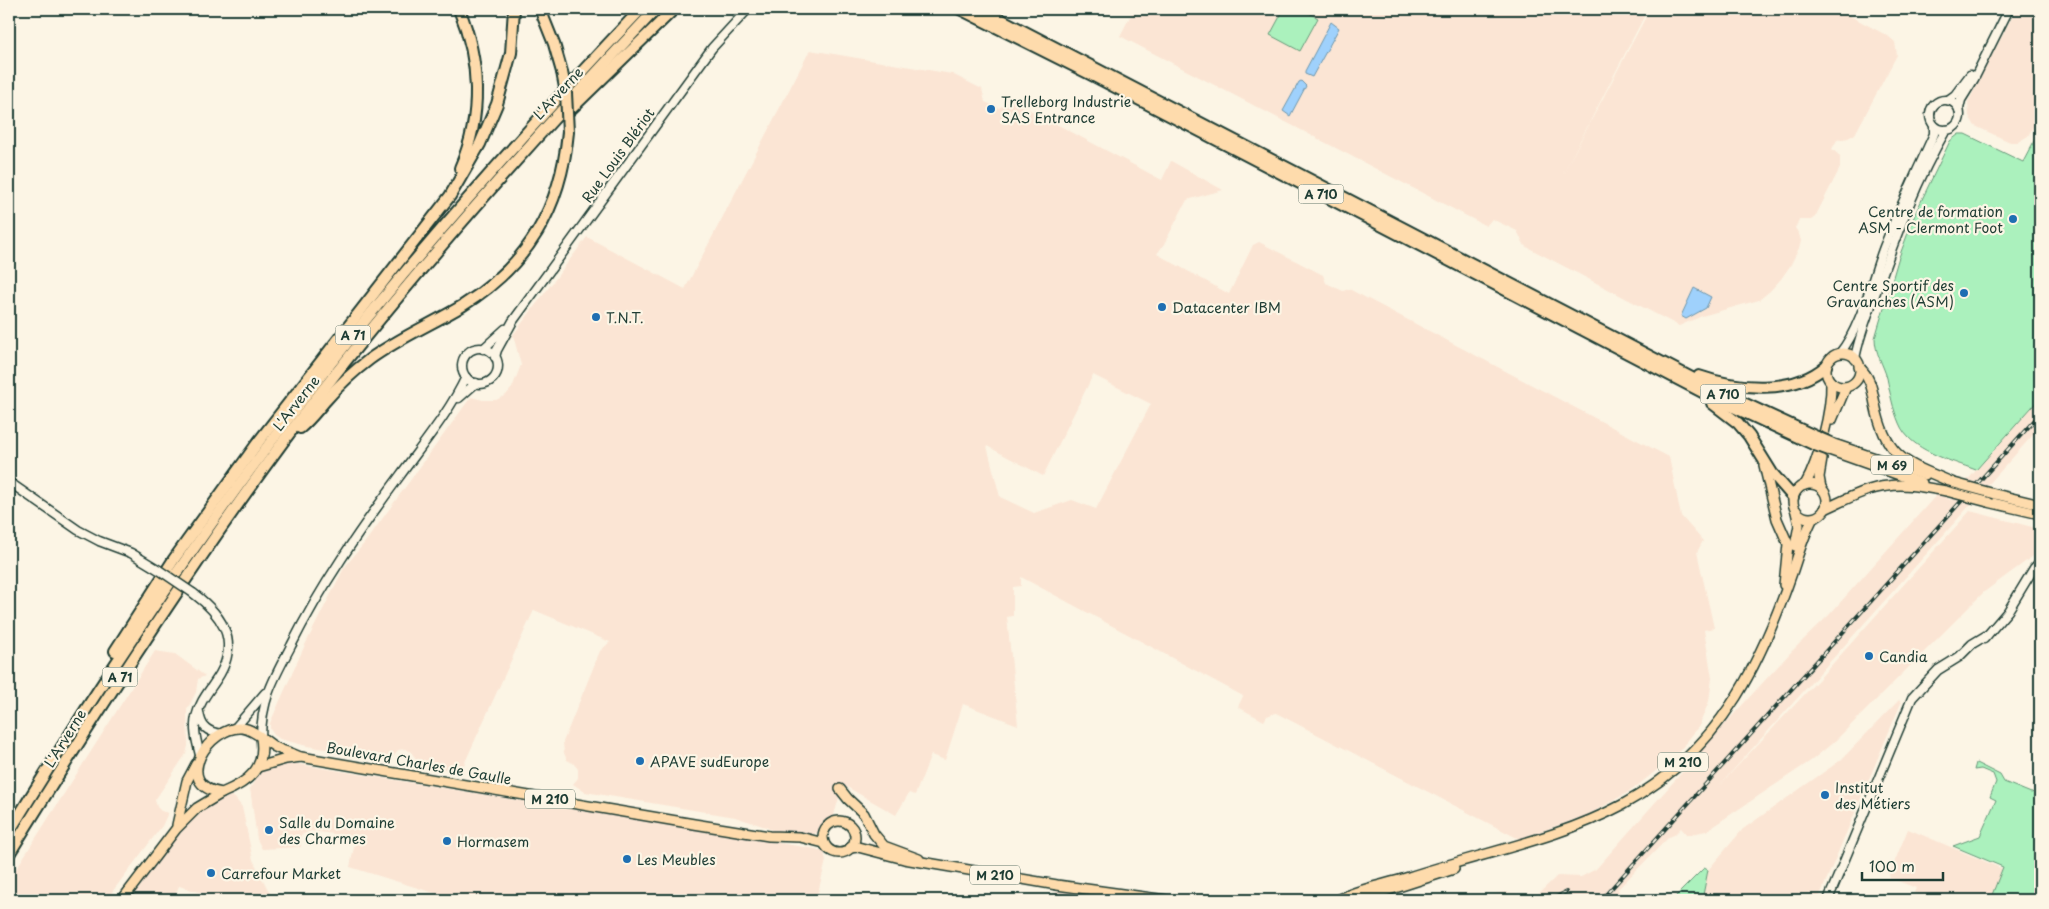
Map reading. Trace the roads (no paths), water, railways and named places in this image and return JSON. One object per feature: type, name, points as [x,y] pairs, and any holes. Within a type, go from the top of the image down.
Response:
[{"type":"highway","points":[[428,224],[462,166],[474,118],[477,90],[474,56],[468,32],[459,9]]},
{"type":"highway","points":[[99,688],[100,675],[142,607],[206,514],[310,374],[450,196],[473,157],[490,122],[508,70],[513,37],[514,9]]},
{"type":"highway","points":[[286,439],[306,424],[338,387],[370,359],[399,340],[478,296],[501,277],[519,258],[543,223],[555,197],[563,172],[568,132],[566,92],[562,72],[554,44],[540,9]]},
{"type":"highway","name":"L'Arverne","points":[[9,832],[99,688],[224,505],[347,343],[418,256],[505,156],[641,9]]},
{"type":"highway","name":"L'Arverne","points":[[9,854],[152,628],[286,439],[428,261],[556,116],[656,9]]},
{"type":"highway","points":[[556,116],[569,111],[674,9]]},
{"type":"highway","name":"A 710","points":[[960,9],[1115,87],[1680,381],[1742,412],[1830,447]]},
{"type":"highway","name":"A 710","points":[[981,9],[1631,347],[1816,441]]},
{"type":"highway","points":[[1631,347],[1674,363],[1695,374],[1731,385],[1765,386],[1798,382],[1810,378],[1826,366]]},
{"type":"highway","points":[[1680,381],[1738,424],[1760,453],[1778,482],[1793,497]]},
{"type":"main road","name":"Rue Louis Blériot","points":[[513,321],[712,48],[748,9]]},
{"type":"main road","points":[[1840,354],[1853,331],[1884,247],[1934,134],[1934,126],[1930,116],[1931,108],[1940,101],[1956,96],[1968,79],[2003,9]]},
{"type":"main road","points":[[1934,126],[1946,130],[1954,127],[1959,122],[1961,100],[2009,9]]},
{"type":"main road","points":[[1948,100],[1959,109]]},
{"type":"main road","points":[[1946,130],[1912,200],[1891,250],[1862,334],[1857,363],[1858,377],[1851,385],[1846,387],[1835,386],[1826,372],[1826,366],[1831,358],[1840,354],[1845,353],[1857,363],[1871,382],[1879,424],[1890,446],[1906,461],[1954,483]]},
{"type":"main road","points":[[483,349],[490,345],[513,321]]},
{"type":"main road","points":[[495,357],[513,321]]},
{"type":"main road","points":[[477,349],[483,349],[492,353],[495,357],[498,366],[494,378],[485,383],[476,383],[466,377],[462,365],[467,355],[477,349]]},
{"type":"main road","points":[[122,900],[176,828],[197,808],[242,782],[258,768],[263,754],[261,738],[264,705],[273,681],[316,598],[345,552],[447,410],[466,377]]},
{"type":"main road","points":[[1831,382],[1830,410],[1812,473],[1805,484],[1797,489],[1793,497],[1796,512],[1804,517],[1813,518],[1818,516],[1825,508],[1856,495],[1889,485],[1946,490]]},
{"type":"main road","points":[[447,410],[476,383]]},
{"type":"main road","points":[[1825,508],[1826,498],[1821,488],[1820,467],[1834,412],[1846,387]]},
{"type":"main road","name":"M 69","points":[[1830,447],[1954,483],[1991,498],[2040,514]]},
{"type":"main road","name":"M 69","points":[[1830,447],[1946,490],[2040,506]]},
{"type":"main road","points":[[1760,453],[1777,519],[1788,544],[1783,595]]},
{"type":"main road","points":[[9,482],[78,530],[99,541],[131,553],[159,570],[193,592],[208,604],[219,617],[227,642],[224,667],[198,710],[195,719],[195,735],[198,758],[197,775],[203,784],[211,790],[222,793]]},
{"type":"main road","points":[[1805,484],[1821,488]]},
{"type":"main road","name":"M 210","points":[[1783,595],[1799,525],[1796,512]]},
{"type":"main road","name":"M 210","points":[[1358,900],[1559,833],[1605,814],[1645,792],[1674,770],[1713,729],[1735,698],[1764,646],[1793,571],[1803,538],[1813,518]]},
{"type":"main road","points":[[1828,900],[1908,706],[1919,689],[1938,670],[1959,657],[1972,644],[1987,635],[2008,611],[2034,568],[2040,562]]},
{"type":"main road","points":[[2030,577],[2040,567]]},
{"type":"main road","points":[[176,828],[188,781],[198,758],[222,734],[235,728],[258,703],[273,681]]},
{"type":"main road","points":[[1832,900],[1919,689]]},
{"type":"main road","points":[[198,710],[203,726],[210,732],[222,734]]},
{"type":"main road","points":[[235,728],[244,728],[261,738]]},
{"type":"main road","name":"Boulevard Charles de Gaulle","points":[[261,738],[274,746],[301,757],[722,829],[769,836],[800,837],[824,843]]},
{"type":"main road","name":"Boulevard Charles de Gaulle","points":[[258,768],[286,759],[301,757]]},
{"type":"main road","points":[[840,789],[864,814],[874,834],[884,846],[912,855],[928,864]]},
{"type":"main road","points":[[840,821],[850,825],[855,835],[850,848],[834,852],[824,843],[823,834],[832,822],[840,821]]},
{"type":"main road","name":"Boulevard Charles de Gaulle","points":[[800,837],[818,833],[825,829]]},
{"type":"main road","name":"M 210","points":[[855,835],[877,850]]},
{"type":"main road","name":"M 210","points":[[850,848],[858,847],[877,850],[928,864],[1146,900]]},
{"type":"main road","name":"M 210","points":[[1337,900],[1362,889],[1508,849]]},
{"type":"main road","name":"M 210","points":[[1113,894],[1166,900]]},
{"type":"water","points":[[1331,22],[1339,28],[1312,77],[1305,74],[1305,71]]},
{"type":"water","points":[[1301,81],[1306,86],[1290,116],[1283,111]]},
{"type":"water","points":[[1694,288],[1711,297],[1706,308],[1686,319],[1681,316]]},
{"type":"railway","points":[[1601,900],[2040,414]]},
{"type":"railway","points":[[1551,900],[1566,892]]},
{"type":"place","name":"Trelleborg Industrie SAS Entrance","points":[[991,109]]},
{"type":"place","name":"Centre de formation ASM - Clermont Foot","points":[[2013,219]]},
{"type":"place","name":"Centre Sportif des Gravanches (ASM)","points":[[1964,293]]},
{"type":"place","name":"Datacenter IBM","points":[[1162,307]]},
{"type":"place","name":"T.N.T.","points":[[596,317]]},
{"type":"place","name":"Candia","points":[[1869,656]]},
{"type":"place","name":"APAVE sudEurope","points":[[640,761]]},
{"type":"place","name":"Institut des Métiers","points":[[1825,795]]},
{"type":"place","name":"Salle du Domaine des Charmes","points":[[269,830]]},
{"type":"place","name":"Hormasem","points":[[447,841]]},
{"type":"place","name":"Les Meubles","points":[[627,859]]},
{"type":"place","name":"Carrefour Market","points":[[211,873]]}]
